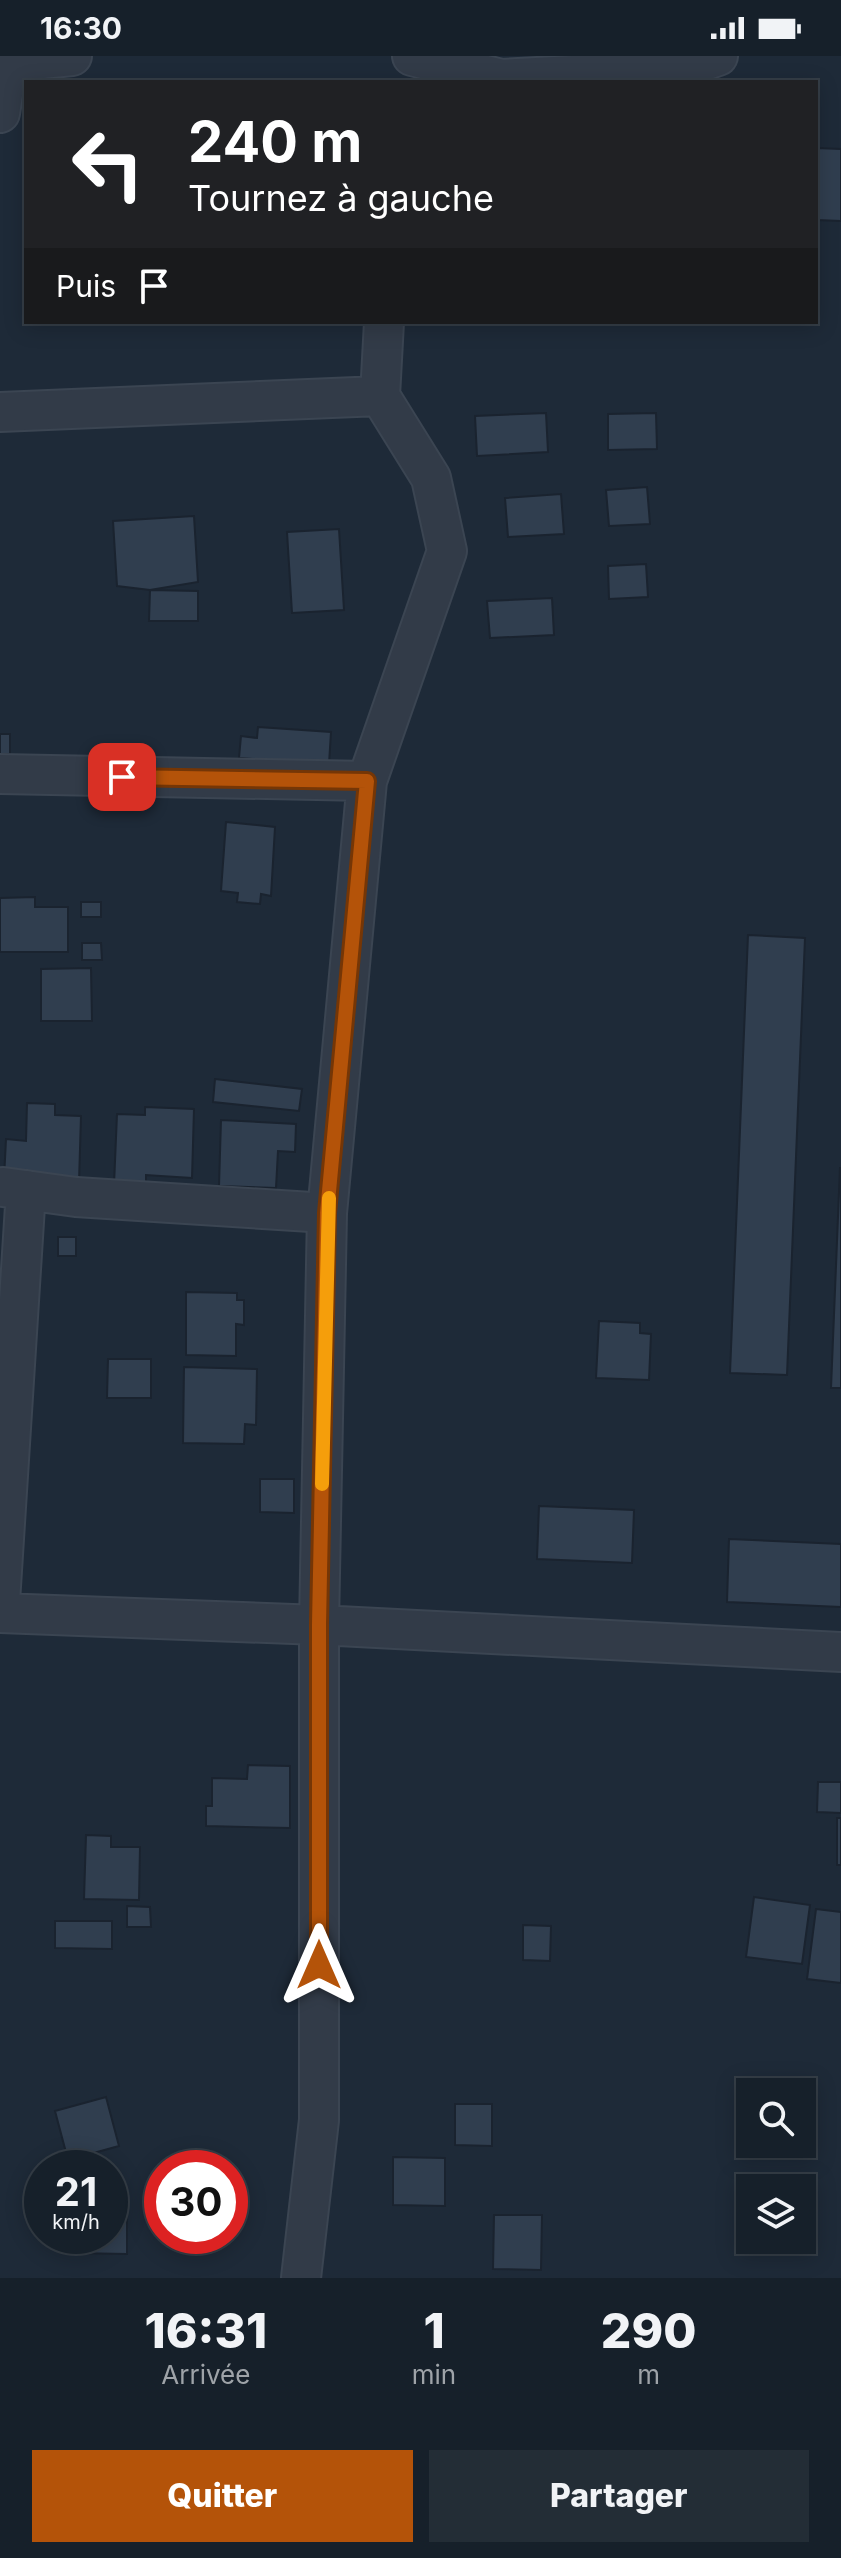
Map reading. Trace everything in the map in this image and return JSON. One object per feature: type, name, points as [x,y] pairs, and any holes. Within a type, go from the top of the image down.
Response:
[{"type":"street","points":[[0,113],[6,61],[72,56]]},
{"type":"street","points":[[406,80],[411,56],[501,79],[681,69],[718,56]]},
{"type":"street","points":[[301,2278],[319,2120],[319,1625],[327,1213],[367,781],[447,551],[431,478],[380,396],[384,324]]},
{"type":"street","points":[[0,412],[380,396]]},
{"type":"street","points":[[0,774],[367,781]]},
{"type":"street","points":[[0,1602],[13,1188],[76,1197],[327,1213]]},
{"type":"street","points":[[0,1613],[319,1625],[841,1652]]},
{"type":"building","points":[[818,148],[841,149],[841,221],[818,220]]},
{"type":"building","points":[[546,413],[548,452],[477,456],[475,416]]},
{"type":"building","points":[[656,413],[657,449],[608,450],[608,414]]},
{"type":"building","points":[[647,487],[650,524],[609,526],[606,490]]},
{"type":"building","points":[[561,494],[564,534],[508,537],[505,498]]},
{"type":"building","points":[[194,516],[198,582],[150,590],[117,586],[113,521]]},
{"type":"building","points":[[339,529],[344,610],[292,613],[287,532]]},
{"type":"building","points":[[646,564],[648,597],[609,599],[608,566]]},
{"type":"building","points":[[150,590],[198,591],[198,621],[149,621]]},
{"type":"building","points":[[552,598],[554,635],[490,638],[487,601]]},
{"type":"building","points":[[258,727],[331,732],[329,764],[239,758],[241,736],[257,738]]},
{"type":"building","points":[[0,734],[10,734],[10,754],[0,754]]},
{"type":"building","points":[[226,822],[275,827],[271,896],[261,894],[260,904],[237,902],[238,893],[221,891]]},
{"type":"building","points":[[35,897],[35,907],[68,907],[68,952],[0,952],[0,898]]},
{"type":"building","points":[[81,902],[101,902],[101,917],[81,917]]},
{"type":"building","points":[[748,935],[805,938],[787,1375],[730,1373]]},
{"type":"building","points":[[82,943],[101,943],[102,960],[82,960]]},
{"type":"building","points":[[91,968],[92,1021],[41,1021],[41,969]]},
{"type":"building","points":[[215,1079],[302,1089],[299,1111],[213,1102]]},
{"type":"building","points":[[27,1103],[55,1104],[55,1115],[81,1116],[79,1182],[4,1179],[6,1139],[26,1141]]},
{"type":"building","points":[[145,1107],[194,1109],[192,1178],[146,1175],[146,1186],[114,1185],[117,1114],[145,1115]]},
{"type":"building","points":[[221,1120],[296,1124],[295,1152],[278,1151],[276,1188],[219,1186]]},
{"type":"building","points":[[840,1168],[841,1388],[831,1388]]},
{"type":"building","points":[[58,1237],[76,1237],[76,1256],[58,1256]]},
{"type":"building","points":[[186,1292],[237,1293],[237,1300],[244,1300],[244,1325],[236,1324],[236,1356],[186,1355]]},
{"type":"building","points":[[599,1321],[640,1323],[640,1333],[651,1334],[649,1380],[596,1378]]},
{"type":"building","points":[[108,1359],[151,1359],[151,1398],[107,1398]]},
{"type":"building","points":[[184,1367],[257,1369],[256,1425],[245,1424],[244,1444],[183,1443]]},
{"type":"building","points":[[260,1479],[294,1479],[294,1513],[260,1512]]},
{"type":"building","points":[[539,1506],[634,1510],[632,1563],[537,1559]]},
{"type":"building","points":[[729,1539],[841,1544],[841,1607],[727,1602]]},
{"type":"building","points":[[248,1765],[290,1766],[290,1828],[206,1826],[206,1806],[212,1806],[212,1778],[247,1779]]},
{"type":"building","points":[[818,1782],[841,1782],[841,1813],[817,1812]]},
{"type":"building","points":[[837,1818],[841,1818],[841,1865],[837,1865]]},
{"type":"building","points":[[86,1835],[111,1836],[111,1847],[140,1847],[139,1900],[84,1899]]},
{"type":"building","points":[[754,1897],[810,1905],[802,1964],[746,1957]]},
{"type":"building","points":[[127,1906],[150,1907],[151,1927],[127,1927]]},
{"type":"building","points":[[816,1909],[841,1912],[841,1983],[807,1979]]},
{"type":"building","points":[[55,1921],[112,1921],[112,1949],[55,1948]]},
{"type":"building","points":[[523,1925],[551,1926],[550,1961],[523,1960]]},
{"type":"building","points":[[106,2097],[119,2146],[104,2150],[65,2150],[55,2111]]},
{"type":"building","points":[[455,2104],[492,2104],[492,2146],[455,2145]]},
{"type":"building","points":[[393,2157],[445,2158],[445,2206],[393,2205]]},
{"type":"building","points":[[494,2215],[542,2215],[541,2270],[493,2269]]},
{"type":"slow traffic","points":[[322,1484],[329,1198]]},
{"type":"route","points":[[122,777],[367,781],[327,1213],[319,1625],[319,1965]]}]
